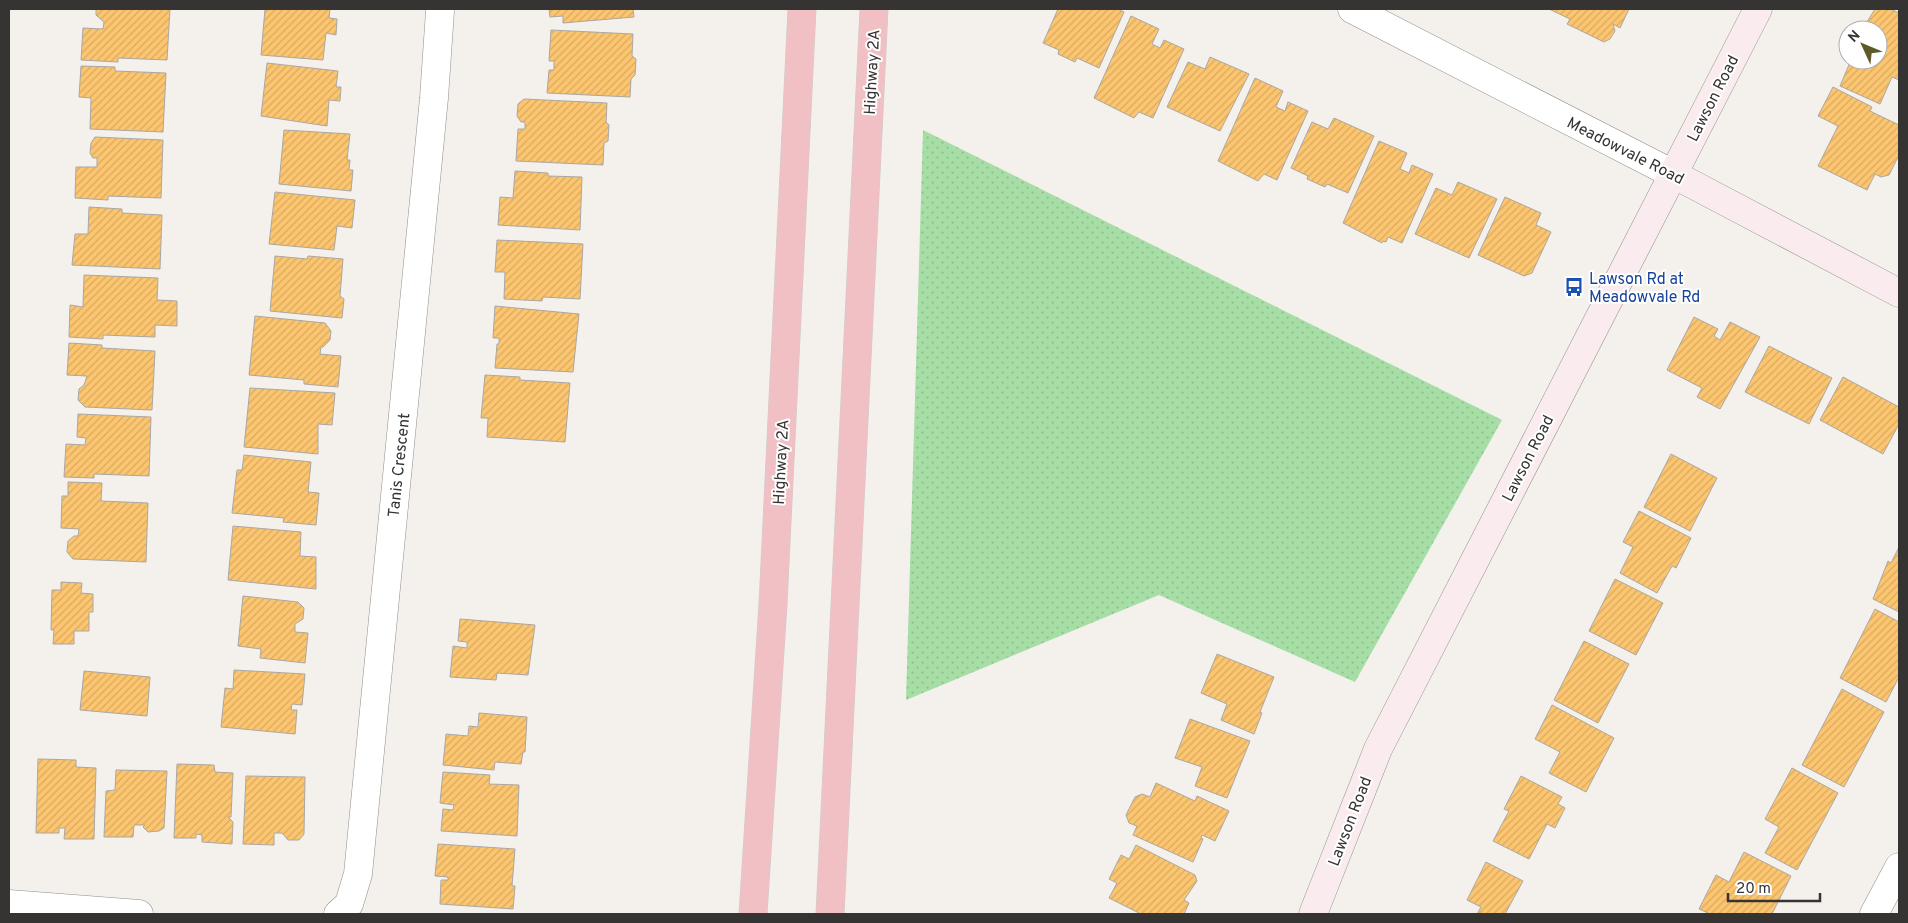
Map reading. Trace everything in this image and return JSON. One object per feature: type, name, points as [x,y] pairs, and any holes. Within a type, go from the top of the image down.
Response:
[{"type":"highway","name":"Highway 2A","points":[[753,914],[773,604],[802,9]]},
{"type":"highway","name":"Highway 2A","points":[[830,914],[874,9]]},
{"type":"street","name":"Meadowvale Road","points":[[1352,9],[1673,174],[1899,294]]},
{"type":"street","name":"Lawson Road","points":[[1313,914],[1378,749],[1758,9]]},
{"type":"street","name":"Tanis Crescent","points":[[338,914],[349,904],[358,874],[434,98],[440,11]]},
{"type":"street","points":[[1874,914],[1899,867]]},
{"type":"street","points":[[9,904],[139,914]]},
{"type":"green space","points":[[923,130],[1502,420],[1355,682],[1159,595],[906,700]]},
{"type":"building","points":[[96,9],[170,9],[167,60],[118,58],[118,62],[81,60],[83,28],[103,29],[104,22],[96,15]]},
{"type":"building","points":[[265,9],[330,9],[329,18],[337,19],[336,35],[326,33],[323,60],[261,55]]},
{"type":"building","points":[[549,9],[633,9],[634,17],[563,23],[563,16],[550,17]]},
{"type":"building","points":[[1058,9],[1118,9],[1124,12],[1099,68],[1077,58],[1075,62],[1058,54],[1059,50],[1043,43]]},
{"type":"building","points":[[1549,9],[1629,9],[1620,28],[1613,24],[1615,31],[1610,39],[1604,42],[1567,24],[1570,19]]},
{"type":"building","points":[[1875,9],[1890,9],[1899,13],[1899,80],[1892,77],[1880,104],[1840,86],[1847,70],[1888,70],[1888,20],[1868,20]]},
{"type":"building","points":[[1131,16],[1159,29],[1152,44],[1160,48],[1164,40],[1184,49],[1153,118],[1139,112],[1134,118],[1094,98]]},
{"type":"building","points":[[551,30],[633,34],[632,56],[636,59],[635,75],[631,79],[630,97],[547,93],[549,70],[554,70],[554,61],[549,61]]},
{"type":"building","points":[[1210,57],[1249,74],[1220,131],[1167,107],[1188,62],[1205,69]]},
{"type":"building","points":[[267,63],[338,71],[336,87],[341,87],[340,101],[329,100],[327,126],[261,116]]},
{"type":"building","points":[[81,66],[115,67],[115,71],[166,73],[163,132],[90,129],[91,98],[79,97]]},
{"type":"building","points":[[1255,78],[1283,91],[1276,107],[1285,111],[1288,102],[1308,111],[1277,180],[1264,174],[1258,181],[1218,161]]},
{"type":"building","points":[[1833,87],[1872,107],[1870,111],[1899,125],[1899,155],[1889,175],[1881,177],[1875,174],[1867,190],[1818,166],[1838,126],[1818,116]]},
{"type":"building","points":[[524,99],[607,103],[608,141],[604,143],[603,165],[516,161],[518,129],[525,129],[525,122],[521,122],[517,116],[518,104]]},
{"type":"building","points":[[1334,118],[1374,136],[1348,193],[1327,184],[1325,187],[1307,179],[1308,176],[1291,168],[1312,122],[1328,129]]},
{"type":"building","points":[[284,130],[350,134],[347,160],[350,160],[349,170],[353,170],[351,191],[279,184]]},
{"type":"building","points":[[95,137],[163,140],[161,198],[108,196],[108,200],[75,198],[76,167],[97,167],[97,158],[93,158],[90,153],[91,143]]},
{"type":"building","points":[[1379,141],[1407,153],[1400,169],[1409,173],[1412,165],[1433,174],[1402,243],[1388,237],[1386,242],[1383,241],[1382,243],[1343,223]]},
{"type":"building","points":[[515,171],[548,173],[548,176],[582,177],[580,230],[498,225],[500,197],[513,198]]},
{"type":"building","points":[[1458,182],[1497,199],[1469,258],[1415,234],[1436,188],[1452,195]]},
{"type":"building","points":[[275,192],[355,200],[352,228],[337,226],[334,250],[269,244]]},
{"type":"building","points":[[1505,197],[1541,213],[1536,225],[1551,232],[1532,273],[1524,276],[1478,255]]},
{"type":"building","points":[[89,207],[122,209],[122,213],[162,215],[160,269],[72,265],[75,234],[88,234]]},
{"type":"building","points":[[497,240],[583,244],[580,299],[543,297],[542,301],[504,299],[505,272],[495,272]]},
{"type":"building","points":[[275,256],[307,259],[308,256],[343,259],[340,296],[344,299],[342,318],[270,311]]},
{"type":"building","points":[[84,275],[158,278],[157,300],[177,301],[177,326],[155,325],[155,337],[103,335],[103,339],[69,337],[70,305],[83,307]]},
{"type":"building","points":[[495,306],[579,314],[573,372],[495,368],[499,338],[493,338]]},
{"type":"building","points":[[255,316],[325,323],[331,331],[330,340],[321,347],[320,354],[341,356],[338,387],[304,384],[304,380],[249,375]]},
{"type":"building","points":[[1694,317],[1718,329],[1714,336],[1720,340],[1730,322],[1760,337],[1720,409],[1697,397],[1702,388],[1667,370]]},
{"type":"building","points":[[69,343],[102,345],[102,348],[155,351],[152,410],[85,407],[78,400],[79,389],[84,385],[87,376],[67,375]]},
{"type":"building","points":[[1769,346],[1832,378],[1809,424],[1745,392]]},
{"type":"building","points":[[485,375],[520,377],[520,380],[570,383],[565,442],[487,437],[488,418],[481,418]]},
{"type":"building","points":[[1843,377],[1899,407],[1899,424],[1883,454],[1820,420]]},
{"type":"building","points":[[250,388],[335,393],[332,425],[318,424],[318,454],[244,447]]},
{"type":"building","points":[[78,414],[151,417],[149,476],[94,474],[94,478],[64,477],[66,444],[85,445],[86,438],[77,437]]},
{"type":"building","points":[[1671,454],[1717,478],[1690,531],[1644,507]]},
{"type":"building","points":[[244,455],[311,462],[308,492],[319,493],[316,525],[283,522],[284,518],[232,513],[237,470],[242,470]]},
{"type":"building","points":[[68,482],[102,483],[101,501],[148,503],[146,562],[73,559],[67,552],[68,541],[74,536],[78,536],[79,529],[61,528],[62,496],[68,496]]},
{"type":"building","points":[[1639,511],[1691,538],[1676,568],[1672,566],[1657,593],[1620,573],[1633,547],[1623,542]]},
{"type":"building","points":[[233,526],[301,532],[300,556],[316,557],[316,589],[228,580]]},
{"type":"building","points":[[1899,547],[1899,612],[1873,599],[1888,561],[1891,563]]},
{"type":"building","points":[[1615,579],[1663,603],[1636,655],[1589,631]]},
{"type":"building","points":[[61,582],[82,583],[81,593],[93,594],[93,612],[89,612],[89,631],[74,631],[74,644],[53,644],[54,630],[51,630],[52,590],[61,590]]},
{"type":"building","points":[[243,596],[298,602],[304,608],[303,619],[295,624],[295,632],[308,633],[305,663],[260,658],[261,649],[238,646]]},
{"type":"building","points":[[1875,609],[1899,622],[1899,677],[1886,702],[1840,678]]},
{"type":"building","points":[[460,619],[535,625],[528,675],[497,673],[496,680],[450,677],[453,646],[467,648],[467,642],[458,641]]},
{"type":"building","points":[[1584,641],[1629,664],[1598,723],[1554,700]]},
{"type":"building","points":[[1217,654],[1274,677],[1260,712],[1262,713],[1254,734],[1221,720],[1227,704],[1201,693]]},
{"type":"building","points":[[234,670],[305,674],[302,705],[292,704],[291,710],[297,710],[295,734],[221,727],[225,688],[233,689]]},
{"type":"building","points":[[84,671],[150,677],[147,716],[80,710]]},
{"type":"building","points":[[1842,689],[1884,712],[1844,787],[1802,765]]},
{"type":"building","points":[[1552,705],[1614,738],[1586,792],[1549,773],[1560,752],[1535,739]]},
{"type":"building","points":[[479,713],[527,717],[525,752],[523,752],[521,764],[495,762],[494,770],[443,765],[446,734],[468,736],[469,726],[478,727]]},
{"type":"building","points":[[1190,719],[1250,741],[1227,798],[1195,786],[1202,767],[1175,758]]},
{"type":"building","points":[[38,759],[76,760],[76,767],[96,768],[94,839],[64,839],[65,828],[59,828],[59,833],[36,833]]},
{"type":"building","points":[[177,764],[214,765],[215,772],[233,773],[231,817],[228,817],[233,822],[232,844],[202,842],[202,835],[196,834],[196,838],[174,838]]},
{"type":"building","points":[[1792,768],[1838,793],[1797,870],[1765,853],[1779,827],[1765,819]]},
{"type":"building","points":[[116,770],[167,771],[164,828],[159,831],[148,832],[143,827],[145,825],[134,825],[133,837],[104,837],[106,791],[115,790]]},
{"type":"building","points":[[443,772],[490,775],[489,784],[519,785],[517,836],[441,831],[443,809],[453,810],[454,805],[440,803]]},
{"type":"building","points":[[246,776],[305,777],[304,834],[299,840],[288,840],[282,833],[274,833],[274,845],[243,844]]},
{"type":"building","points":[[1521,776],[1562,797],[1558,804],[1565,808],[1555,828],[1547,824],[1529,859],[1493,841],[1509,811],[1504,809]]},
{"type":"building","points":[[1156,783],[1195,801],[1197,796],[1229,811],[1215,841],[1202,835],[1201,838],[1203,839],[1193,862],[1133,835],[1137,826],[1129,823],[1126,815],[1135,797],[1142,794],[1150,797]]},
{"type":"building","points":[[438,844],[515,849],[512,886],[515,886],[513,909],[440,904],[441,880],[448,880],[448,877],[435,876]]},
{"type":"building","points":[[1136,845],[1195,875],[1197,881],[1184,900],[1189,903],[1184,914],[1141,914],[1109,898],[1117,883],[1109,879],[1121,855],[1129,859]]},
{"type":"building","points":[[1744,852],[1791,876],[1772,914],[1710,914],[1699,909],[1716,875],[1729,882]]},
{"type":"building","points":[[1486,862],[1523,881],[1505,914],[1477,914],[1481,907],[1467,900]]},
{"type":"place","name":"Lawson Rd at Meadowvale Rd","points":[[1574,287]]}]
